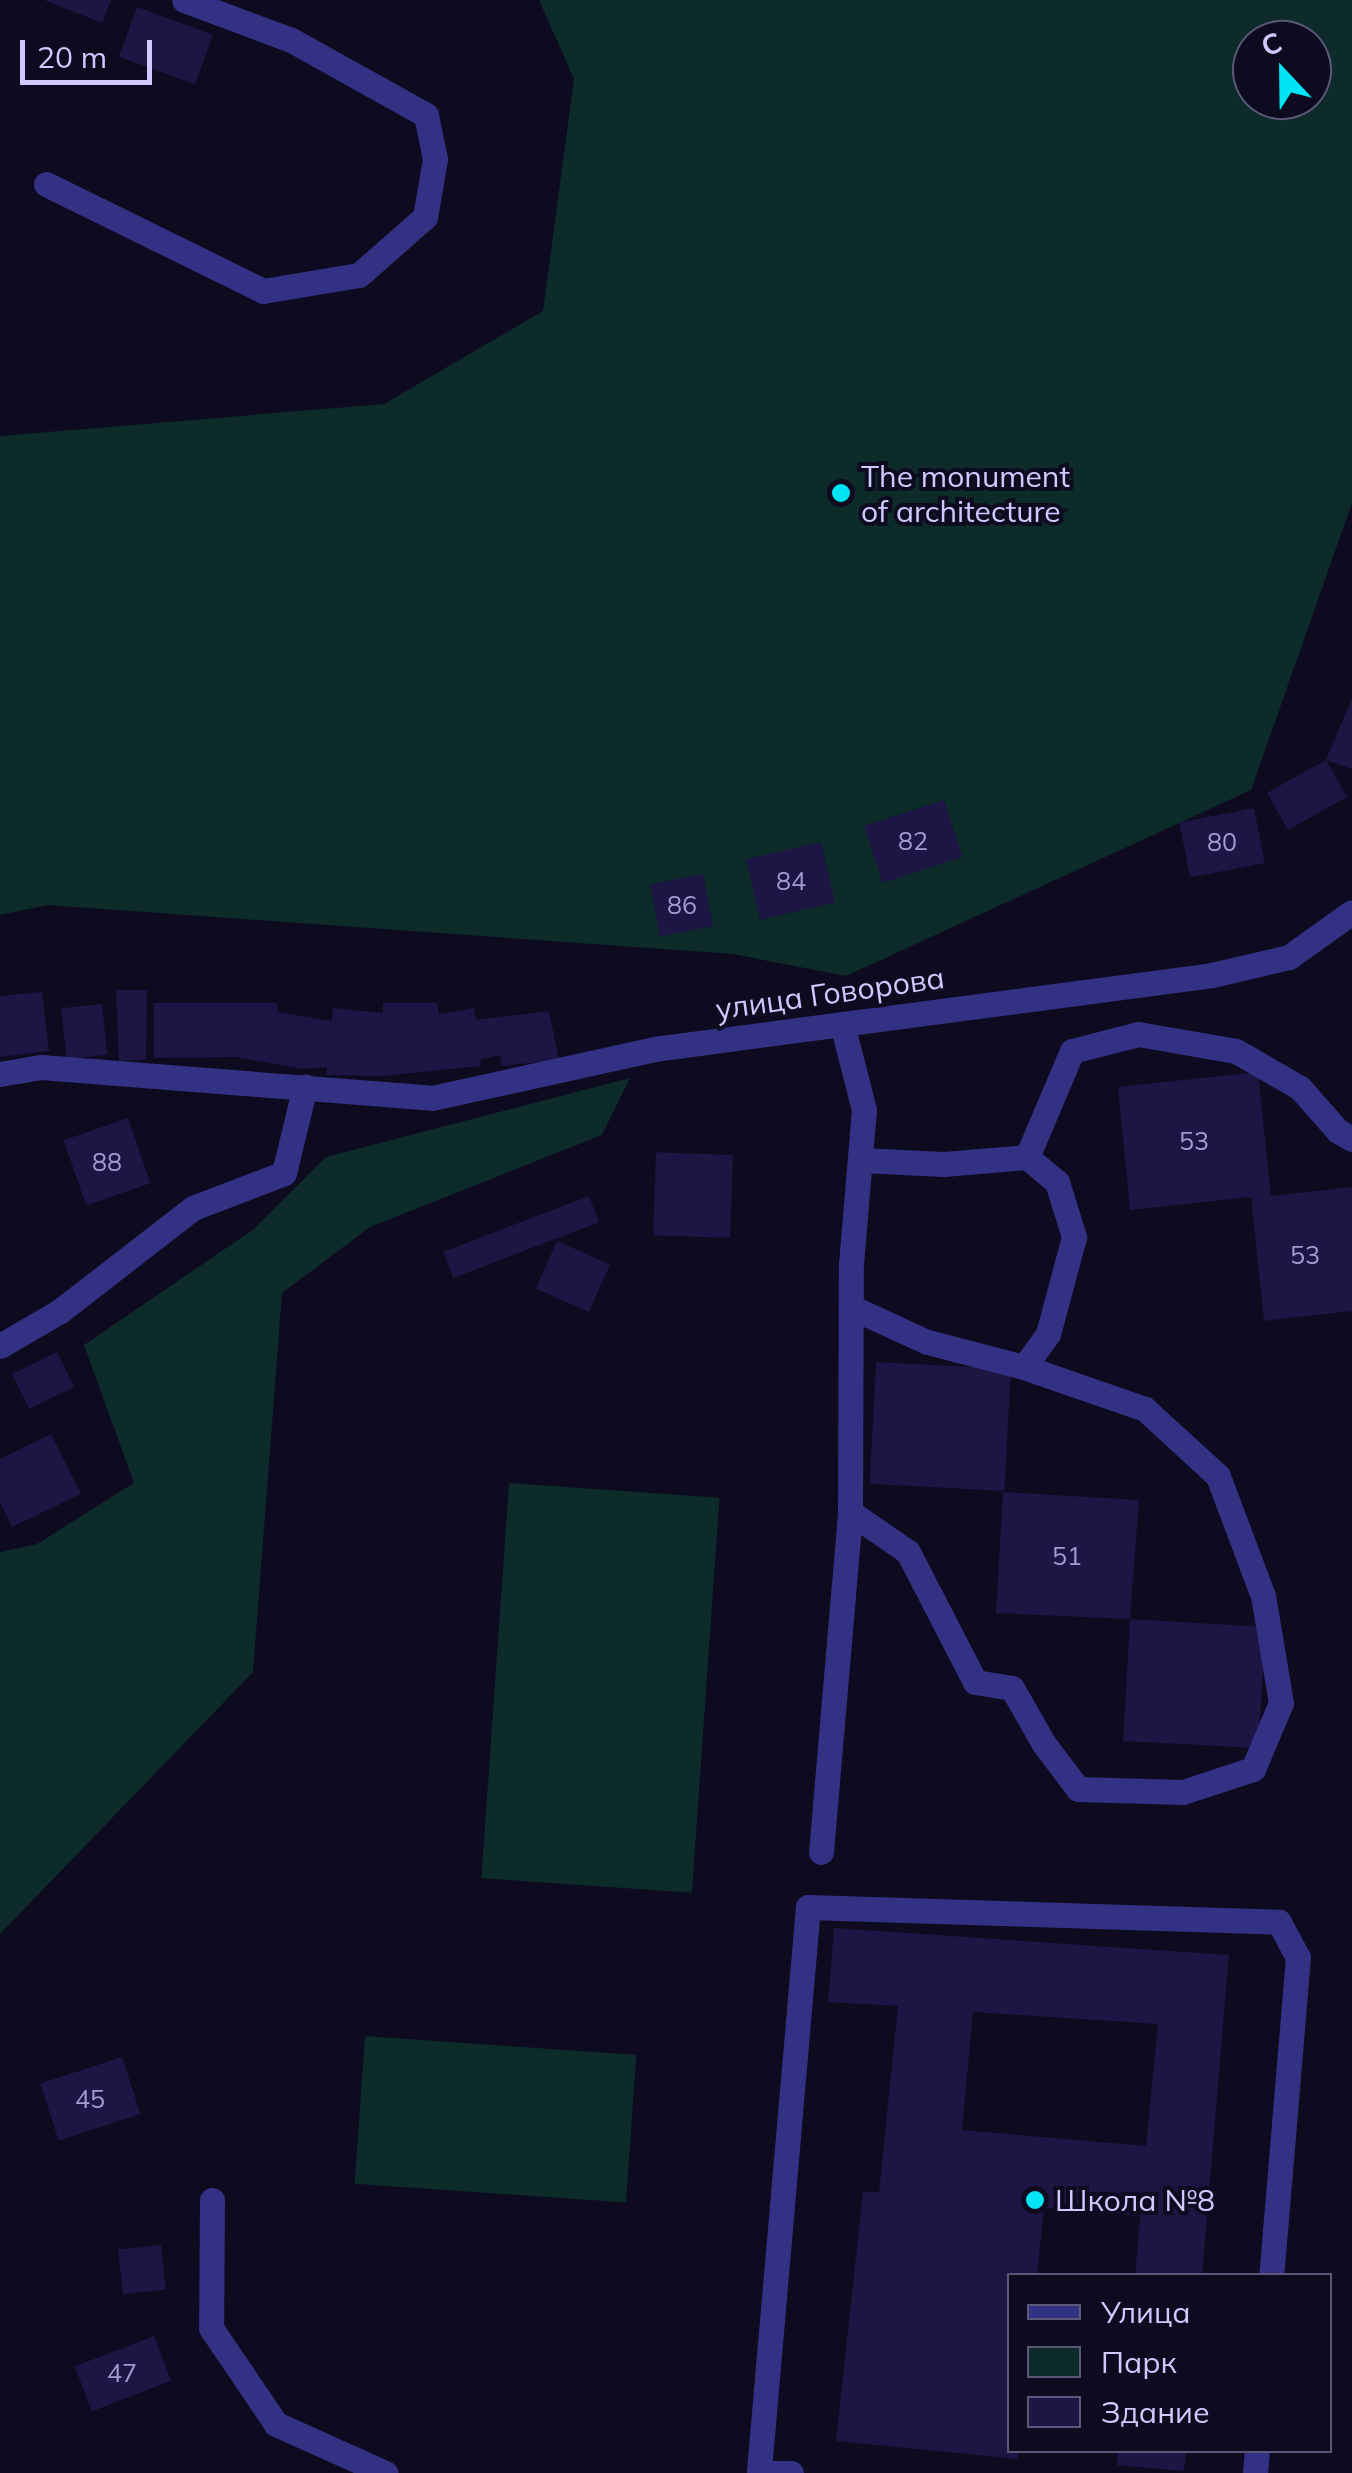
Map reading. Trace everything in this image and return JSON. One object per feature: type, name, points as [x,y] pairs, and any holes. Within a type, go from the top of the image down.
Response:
[{"type":"street","points":[[46,184],[263,290],[359,276],[425,217],[435,159],[426,115],[290,40],[184,0]]},
{"type":"street","name":"улица Говорова","points":[[0,1074],[41,1067],[432,1098],[654,1050],[1231,970],[1290,957],[1352,912]]},
{"type":"street","points":[[821,1852],[850,1512],[851,1307],[864,1110],[842,1024]]},
{"type":"street","points":[[1027,1156],[1072,1051],[1138,1034],[1236,1051],[1300,1088],[1338,1131],[1352,1139]]},
{"type":"street","points":[[0,1346],[60,1310],[193,1208],[284,1174],[305,1086]]},
{"type":"street","points":[[860,1160],[944,1164],[1027,1156],[1057,1182],[1074,1237],[1048,1334],[1024,1367]]},
{"type":"street","points":[[850,1512],[908,1552],[975,1682],[1012,1688],[1044,1744],[1078,1789],[1184,1792],[1253,1769],[1281,1703],[1263,1596],[1218,1476],[1146,1409],[1024,1367],[927,1342],[851,1307]]},
{"type":"street","points":[[791,2473],[759,2472],[808,1907],[1279,1922],[1298,1958],[1272,2273]]},
{"type":"street","points":[[212,2200],[211,2328],[276,2424],[384,2473]]},
{"type":"green space","points":[[539,0],[1352,0],[1352,503],[1251,790],[846,976],[733,954],[47,905],[0,915],[0,436],[384,404],[543,311],[574,79]]},
{"type":"green space","points":[[630,1078],[602,1135],[370,1227],[282,1293],[253,1672],[0,1934],[0,1552],[37,1544],[134,1483],[84,1345],[254,1229],[326,1157]]},
{"type":"green space","points":[[509,1483],[719,1498],[692,1893],[481,1878]]},
{"type":"green space","points":[[365,2036],[636,2055],[626,2203],[355,2184]]},
{"type":"building","points":[[44,0],[111,0],[102,23]]},
{"type":"building","points":[[137,7],[213,35],[195,85],[119,57]]},
{"type":"building","points":[[1352,698],[1352,769],[1326,760]]},
{"type":"building","points":[[1326,760],[1347,797],[1288,830],[1267,793]]},
{"type":"building","points":[[944,800],[963,857],[883,883],[864,826]]},
{"type":"building","points":[[1254,808],[1265,863],[1190,877],[1179,823]]},
{"type":"building","points":[[821,842],[835,902],[760,920],[746,859]]},
{"type":"building","points":[[703,874],[713,926],[660,936],[650,884]]},
{"type":"building","points":[[116,990],[147,990],[146,1060],[119,1061]]},
{"type":"building","points":[[42,992],[49,1051],[0,1057],[0,996]]},
{"type":"building","points":[[154,1003],[277,1003],[278,1012],[332,1021],[333,1008],[383,1013],[383,1003],[437,1003],[439,1014],[474,1008],[476,1020],[549,1011],[559,1060],[502,1066],[500,1055],[481,1059],[480,1066],[384,1076],[326,1075],[327,1067],[302,1069],[237,1057],[154,1058]]},
{"type":"building","points":[[102,1004],[107,1055],[67,1059],[61,1008]]},
{"type":"building","points":[[1258,1072],[1271,1196],[1352,1187],[1352,1311],[1264,1321],[1251,1197],[1130,1210],[1118,1087]]},
{"type":"building","points":[[128,1118],[150,1183],[86,1205],[64,1140]]},
{"type":"building","points":[[656,1152],[733,1155],[730,1238],[653,1235]]},
{"type":"building","points":[[589,1196],[599,1222],[453,1278],[443,1252]]},
{"type":"building","points":[[557,1241],[610,1265],[589,1312],[536,1289]]},
{"type":"building","points":[[57,1352],[74,1387],[29,1409],[12,1374]]},
{"type":"building","points":[[876,1362],[1011,1369],[1004,1491],[870,1484]]},
{"type":"building","points":[[51,1434],[81,1494],[12,1527],[0,1502],[0,1459]]},
{"type":"building","points":[[1003,1492],[1139,1500],[1130,1619],[996,1613]]},
{"type":"building","points":[[1130,1619],[1266,1627],[1258,1748],[1123,1741]]},
{"type":"building","name":"Школа №8","points":[[834,1928],[1229,1955],[1202,2273],[1135,2273],[1140,2216],[1044,2208],[1037,2273],[1007,2273],[1007,2453],[1019,2453],[1018,2459],[836,2441],[863,2192],[879,2192],[898,2006],[828,2002]],"holes":[[[973,2012],[1158,2024],[1146,2146],[962,2130]]]},
{"type":"building","points":[[122,2057],[141,2114],[59,2141],[40,2084]]},
{"type":"building","points":[[161,2245],[166,2290],[123,2294],[118,2249]]},
{"type":"building","points":[[154,2336],[171,2381],[92,2411],[75,2366]]},
{"type":"building","points":[[1118,2453],[1186,2453],[1184,2471],[1117,2465]]},
{"type":"place","name":"The monument of architecture","points":[[841,493]]},
{"type":"place","name":"Школа №8","points":[[1035,2200]]}]
